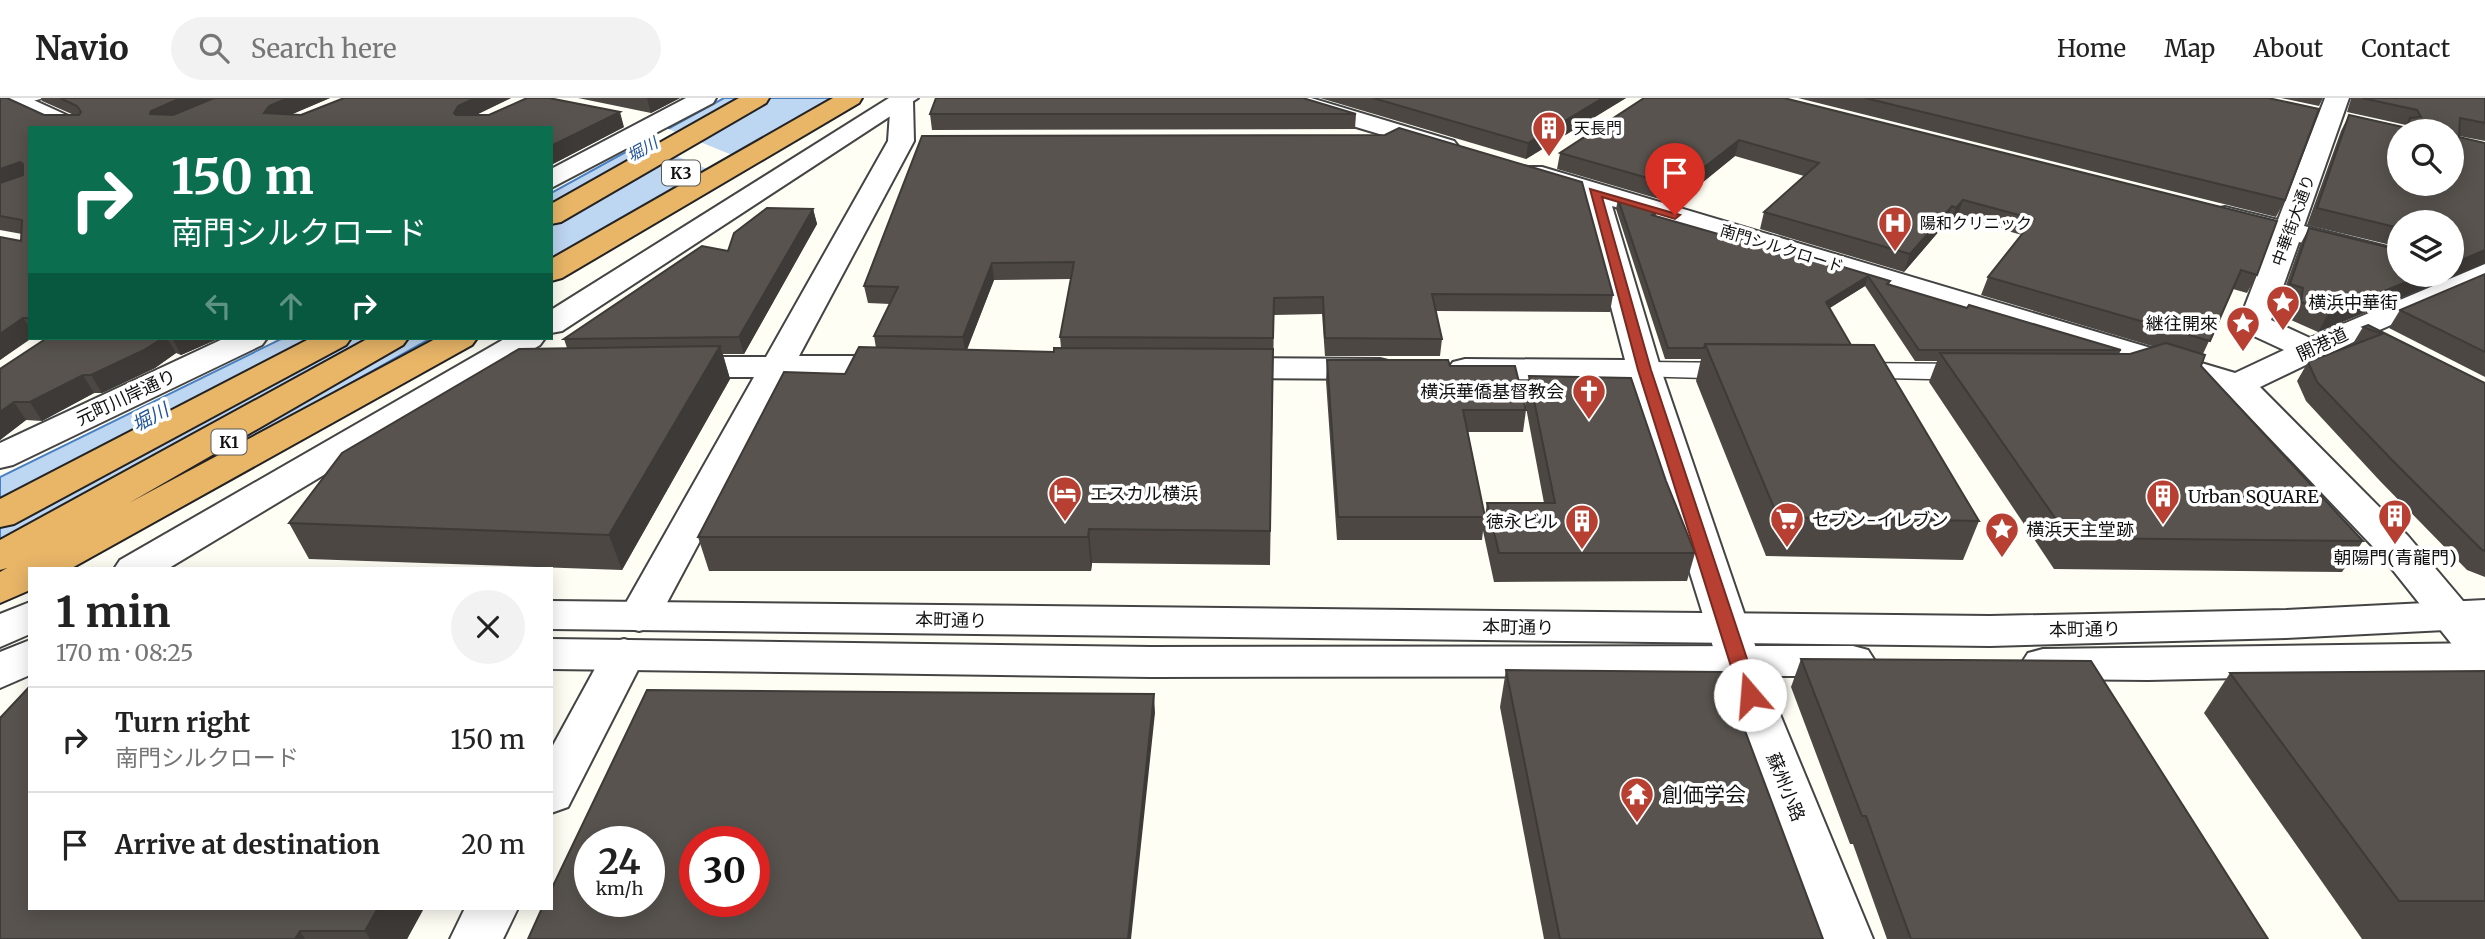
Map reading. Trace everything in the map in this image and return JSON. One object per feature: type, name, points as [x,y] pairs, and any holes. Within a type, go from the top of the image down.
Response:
[{"type":"highway","name":"K3","points":[[553,215],[757,98]]},
{"type":"highway","name":"K3","points":[[553,247],[810,98]]},
{"type":"highway","points":[[553,271],[850,98]]},
{"type":"highway","points":[[553,286],[707,193],[796,130]]},
{"type":"highway","points":[[18,551],[332,340]]},
{"type":"highway","points":[[18,551],[388,340]]},
{"type":"highway","name":"K1","points":[[18,551],[427,340]]},
{"type":"highway","points":[[18,551],[457,340]]},
{"type":"highway","points":[[18,551],[18,621]]},
{"type":"street","points":[[553,179],[705,98]]},
{"type":"street","points":[[1285,98],[1472,154]]},
{"type":"street","points":[[553,323],[904,99],[915,141],[777,366],[553,789]]},
{"type":"street","points":[[17,101],[71,126]]},
{"type":"street","name":"中華街大通り","points":[[2309,350],[2254,324],[2331,113]]},
{"type":"street","points":[[616,116],[657,124]]},
{"type":"street","points":[[1339,140],[1425,140]]},
{"type":"street","name":"南門シルクロード","points":[[1562,152],[1519,168],[2238,385]]},
{"type":"street","name":"蘇州小路","points":[[1594,191],[1644,370],[1733,645],[1847,939]]},
{"type":"street","points":[[2196,208],[2387,256]]},
{"type":"street","name":"開港道","points":[[2238,385],[2471,274]]},
{"type":"street","points":[[2357,328],[2395,348]]},
{"type":"street","name":"元町川岸通り","points":[[0,457],[247,340]]},
{"type":"street","points":[[145,565],[477,370],[533,354]]},
{"type":"street","points":[[2102,373],[2116,373],[2153,360]]},
{"type":"street","points":[[645,368],[938,367]]},
{"type":"street","points":[[1187,368],[1769,371]]},
{"type":"street","points":[[1825,371],[2005,373]]},
{"type":"street","points":[[2238,385],[2394,545],[2468,615],[2485,657]]},
{"type":"street","name":"本町通り","points":[[553,616],[632,636],[1151,662],[1733,645],[1990,631],[2286,624],[2468,615]]},
{"type":"street","points":[[0,672],[18,621]]},
{"type":"street","name":"本町通り","points":[[553,654],[632,636]]},
{"type":"street","name":"本町通り","points":[[1733,645],[2148,665],[2485,657]]},
{"type":"street","points":[[476,939],[491,910]]},
{"type":"water","name":"堀川","points":[[724,98],[854,98],[553,270],[553,192]]},
{"type":"water","name":"堀川","points":[[279,340],[427,340],[0,580],[0,477]]},
{"type":"pier","points":[[666,128],[754,164],[729,178],[640,141]]},
{"type":"building","points":[[0,98],[7,98],[44,115],[79,115],[81,112],[77,106],[60,98],[181,98],[151,111],[150,114],[173,115],[214,98],[288,98],[269,106],[264,113],[301,115],[344,98],[475,98],[458,106],[454,113],[456,115],[489,115],[527,98],[549,98],[620,112],[553,145],[553,126],[28,126],[28,318],[23,318],[0,334],[0,237],[21,241],[22,220],[0,216],[0,183],[23,175],[23,164],[20,162],[0,169]]},
{"type":"building","points":[[936,98],[1303,98],[1356,114],[930,114]]},
{"type":"building","points":[[1373,98],[1603,98],[1528,143]]},
{"type":"building","points":[[1644,98],[1784,98],[2277,221],[2257,275],[2241,270],[2210,341],[1988,277],[2034,219],[1963,200],[1956,208],[1952,206],[1910,254],[1764,212],[1819,163],[1739,140],[1679,187],[1560,153]]},
{"type":"building","points":[[1865,98],[2268,98],[2319,109],[2285,200]]},
{"type":"building","points":[[2362,98],[2485,98],[2485,123],[2460,118],[2410,119],[2421,117],[2417,110]]},
{"type":"building","points":[[2349,115],[2387,124],[2387,196],[2464,196],[2464,138],[2485,143],[2485,250],[2464,259],[2464,210],[2387,210],[2387,225],[2317,208]]},
{"type":"building","points":[[1399,128],[1582,182],[1613,295],[1432,294],[1442,339],[1325,338],[1323,297],[1274,298],[1273,338],[1060,337],[1074,262],[992,263],[963,337],[874,336],[898,287],[864,286],[922,136],[1385,135]]},
{"type":"building","points":[[1618,199],[1657,211],[1652,215],[1739,240],[1743,237],[1890,281],[1887,284],[1967,308],[1969,305],[2121,350],[1919,350],[1868,276],[1826,302],[1851,345],[1705,344],[1704,348],[1668,348]]},
{"type":"building","points":[[767,208],[813,209],[739,337],[564,339],[702,246],[728,251],[734,233]]},
{"type":"building","points":[[2309,228],[2387,247],[2387,287],[2394,287],[2329,313],[2301,302],[2303,288],[2290,284]]},
{"type":"building","points":[[2485,274],[2485,352],[2400,310],[2454,287],[2464,287],[2464,283]]},
{"type":"building","points":[[2368,325],[2485,383],[2485,551],[2317,382],[2308,362],[2382,334],[2363,327]]},
{"type":"building","points":[[44,340],[160,340],[91,375],[83,375],[30,402],[14,402],[0,412],[0,369]]},
{"type":"building","points":[[2166,343],[2205,355],[2201,366],[2363,541],[2069,538],[1940,353],[2130,354]]},
{"type":"building","points":[[1705,344],[1874,345],[1979,521],[1778,517]]},
{"type":"building","points":[[720,346],[609,535],[289,523],[342,453],[519,349]]},
{"type":"building","points":[[859,347],[1054,352],[1054,348],[1273,349],[1270,531],[1089,529],[1088,537],[698,537],[784,372],[845,374]]},
{"type":"building","points":[[1327,360],[1448,360],[1450,366],[1515,366],[1526,410],[1463,410],[1485,517],[1338,517]]},
{"type":"building","points":[[1529,376],[1631,378],[1666,481],[1695,553],[1499,553],[1487,503],[1555,503]]},
{"type":"building","points":[[1801,659],[2091,661],[2268,939],[1911,939],[1866,816],[1862,816]]},
{"type":"building","name":"創価学会","points":[[1506,670],[1723,672],[1823,939],[1560,939]]},
{"type":"building","points":[[2485,671],[2485,901],[2399,901],[2230,673]]},
{"type":"building","points":[[28,688],[28,910],[377,910],[365,931],[300,931],[295,939],[0,939],[0,718]]},
{"type":"building","points":[[647,690],[1154,694],[1128,939],[528,939],[541,910],[553,910],[553,886],[574,842],[574,917],[665,917],[665,826],[582,826]]},
{"type":"place","name":"天長門","points":[[1549,158]]},
{"type":"place","name":"陽和クリニック","points":[[1895,253]]},
{"type":"place","name":"横浜中華街","points":[[2283,332]]},
{"type":"place","name":"継往開來","points":[[2243,353]]},
{"type":"place","name":"横浜華僑基督教会","points":[[1589,421]]},
{"type":"place","name":"エスカル横浜","points":[[1065,523]]},
{"type":"place","name":"Urban SQUARE","points":[[2163,526]]},
{"type":"place","name":"朝陽門(青龍門)","points":[[2395,546]]},
{"type":"place","name":"セブン-イレブン","points":[[1787,549]]},
{"type":"place","name":"徳永ビル","points":[[1582,551]]},
{"type":"place","name":"横浜天主堂跡","points":[[2002,559]]},
{"type":"place","name":"創価学会","points":[[1637,824]]},
{"type":"route","points":[[1675,215],[1594,191],[1644,370],[1750,695]]}]
